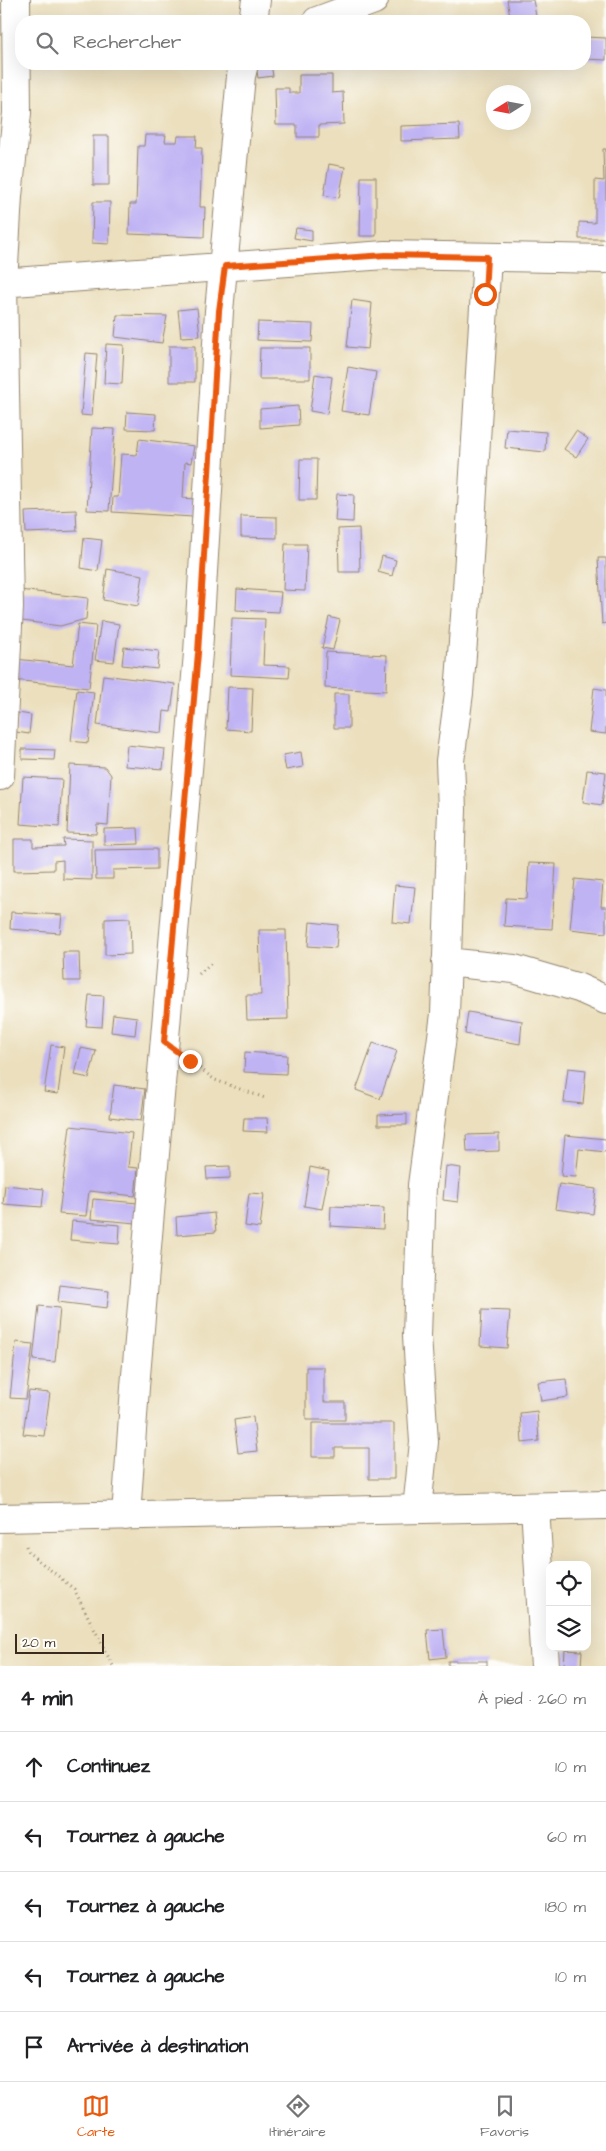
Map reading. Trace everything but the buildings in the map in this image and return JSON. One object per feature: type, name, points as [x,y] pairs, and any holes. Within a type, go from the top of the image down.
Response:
[{"type":"street","points":[[16,0],[16,15]]},
{"type":"street","points":[[254,15],[256,0]]},
{"type":"street","points":[[333,15],[374,0]]},
{"type":"street","points":[[0,776],[9,607],[1,283],[17,113],[17,70]]},
{"type":"street","points":[[126,1516],[197,663],[219,311],[225,266],[242,70]]},
{"type":"street","points":[[1,283],[386,255],[606,259]]},
{"type":"street","points":[[417,1510],[424,1442],[417,1326],[421,1194],[445,1014],[452,810],[450,761],[459,694],[467,590],[487,257]]},
{"type":"street","points":[[446,962],[514,969],[579,988],[606,1000]]},
{"type":"street","points":[[8,1518],[606,1505]]},
{"type":"street","points":[[535,1507],[546,1666]]},
{"type":"path","points":[[164,1042],[215,1080],[264,1098]]},
{"type":"path","points":[[8,1518],[28,1552],[74,1589],[113,1666]]},
{"type":"route","points":[[190,1061],[164,1042],[198,653],[219,311],[225,266],[386,255],[487,257],[485,294]]}]
